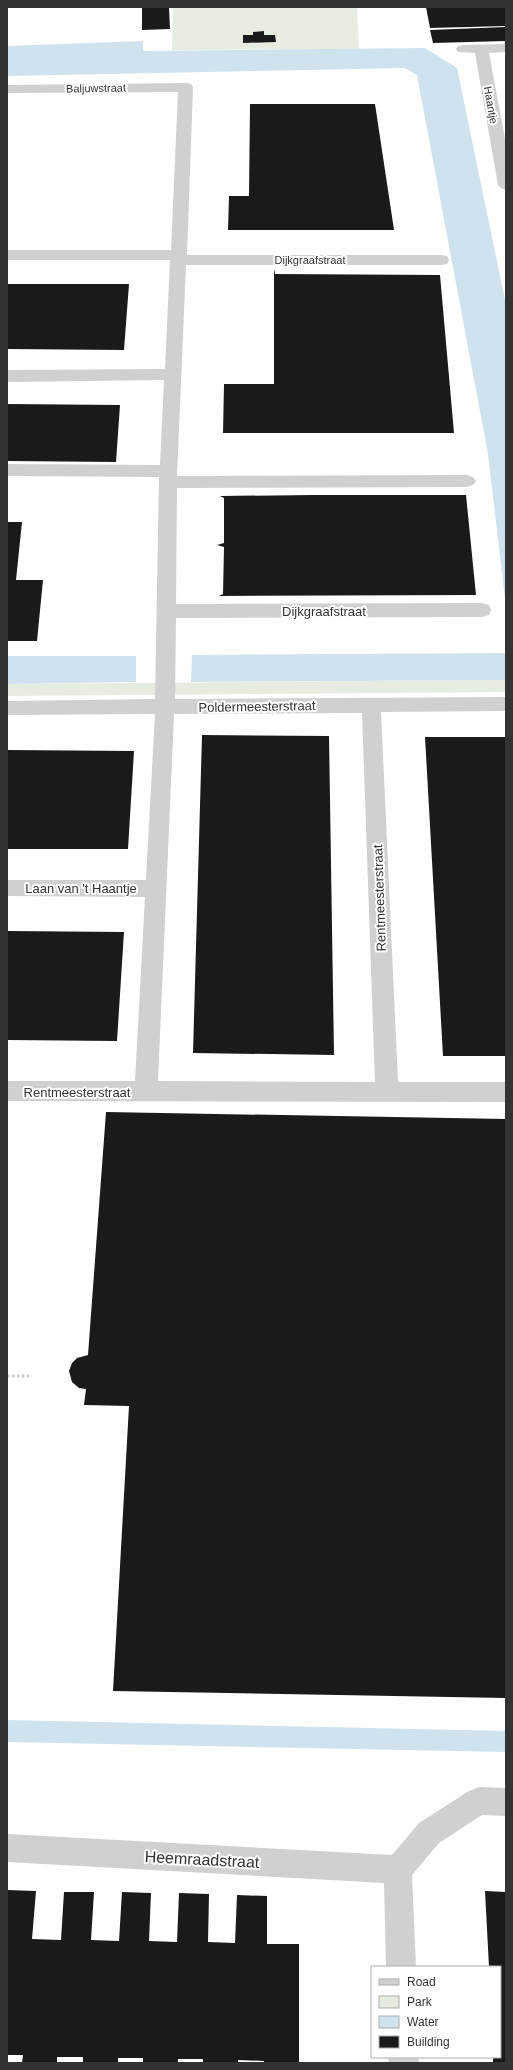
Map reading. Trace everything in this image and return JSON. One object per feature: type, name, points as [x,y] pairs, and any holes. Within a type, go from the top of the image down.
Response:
[{"type":"street","points":[[463,49],[506,48]]},
{"type":"street","name":"Haantje","points":[[481,49],[506,185]]},
{"type":"street","name":"Baljuwstraat","points":[[7,88],[186,87],[179,257]]},
{"type":"street","name":"Dijkgraafstraat","points":[[7,255],[442,260]]},
{"type":"street","points":[[165,707],[168,476],[179,257]]},
{"type":"street","points":[[7,376],[174,374]]},
{"type":"street","points":[[7,470],[168,476],[467,481]]},
{"type":"street","name":"Dijkgraafstraat","points":[[166,611],[482,610]]},
{"type":"street","name":"Rentmeesterstraat","points":[[371,704],[387,1092]]},
{"type":"street","name":"Poldermeesterstraat","points":[[7,708],[506,704]]},
{"type":"street","name":"Rentmeesterstraat","points":[[146,1092],[165,707]]},
{"type":"street","name":"Laan van 't Haantje","points":[[7,888],[156,889]]},
{"type":"street","name":"Rentmeesterstraat","points":[[7,1091],[506,1092]]},
{"type":"street","points":[[401,1966],[398,1870],[429,1833],[479,1801],[506,1802]]},
{"type":"street","name":"Heemraadstraat","points":[[7,1848],[398,1870]]},
{"type":"path","points":[[7,1376],[29,1376]]},
{"type":"green space","points":[[173,7],[357,7],[359,49],[172,50]]},
{"type":"green space","points":[[506,680],[506,692],[7,696],[7,684]]},
{"type":"water","points":[[143,41],[143,51],[425,48],[457,68],[506,305],[506,607],[488,454],[417,75],[405,68],[7,76],[7,46]]},
{"type":"water","points":[[506,653],[506,680],[191,682],[192,655]]},
{"type":"water","points":[[7,656],[136,656],[136,682],[7,684]]},
{"type":"water","points":[[7,1720],[506,1731],[506,1752],[7,1742]]},
{"type":"building","points":[[142,7],[169,7],[170,29],[142,30]]},
{"type":"building","points":[[426,7],[506,7],[506,26],[430,28]]},
{"type":"building","points":[[506,27],[506,41],[433,43],[430,30]]},
{"type":"building","points":[[264,31],[264,35],[275,35],[276,42],[243,43],[243,35],[253,35],[253,32]]},
{"type":"building","points":[[250,104],[375,104],[394,230],[228,230],[229,196],[249,196]]},
{"type":"building","points":[[274,269],[275,274],[440,275],[454,433],[223,433],[224,384],[274,384]]},
{"type":"building","points":[[7,284],[129,284],[124,350],[7,349]]},
{"type":"building","points":[[7,404],[120,405],[116,462],[7,461]]},
{"type":"building","points":[[466,495],[476,595],[219,596],[223,594],[224,547],[217,545],[224,543],[224,498],[220,496]]},
{"type":"building","points":[[7,522],[22,522],[16,580],[43,580],[37,641],[7,641]]},
{"type":"building","points":[[202,735],[329,736],[334,1055],[193,1053]]},
{"type":"building","points":[[425,737],[506,737],[506,1056],[443,1056]]},
{"type":"building","points":[[7,750],[134,751],[128,849],[7,849]]},
{"type":"building","points":[[7,931],[124,932],[117,1041],[7,1040]]},
{"type":"building","points":[[106,1112],[506,1119],[506,1698],[113,1691],[129,1406],[84,1405],[86,1389],[79,1388],[72,1382],[69,1371],[72,1363],[77,1358],[88,1355]]},
{"type":"building","points":[[7,1890],[36,1891],[32,1939],[61,1940],[64,1892],[94,1892],[91,1940],[119,1941],[122,1892],[151,1893],[149,1941],[177,1942],[179,1893],[209,1894],[208,1942],[235,1943],[237,1895],[267,1896],[267,1944],[299,1944],[299,2063],[264,2063],[264,2061],[238,2060],[238,2063],[203,2063],[203,2059],[178,2059],[178,2063],[143,2063],[143,2058],[118,2058],[118,2063],[83,2063],[83,2057],[57,2057],[57,2063],[22,2063],[23,2055],[7,2055]]},
{"type":"building","points":[[485,1891],[506,1892],[506,2063],[493,2063],[493,2058],[501,2058],[501,1966],[489,1966]]}]
